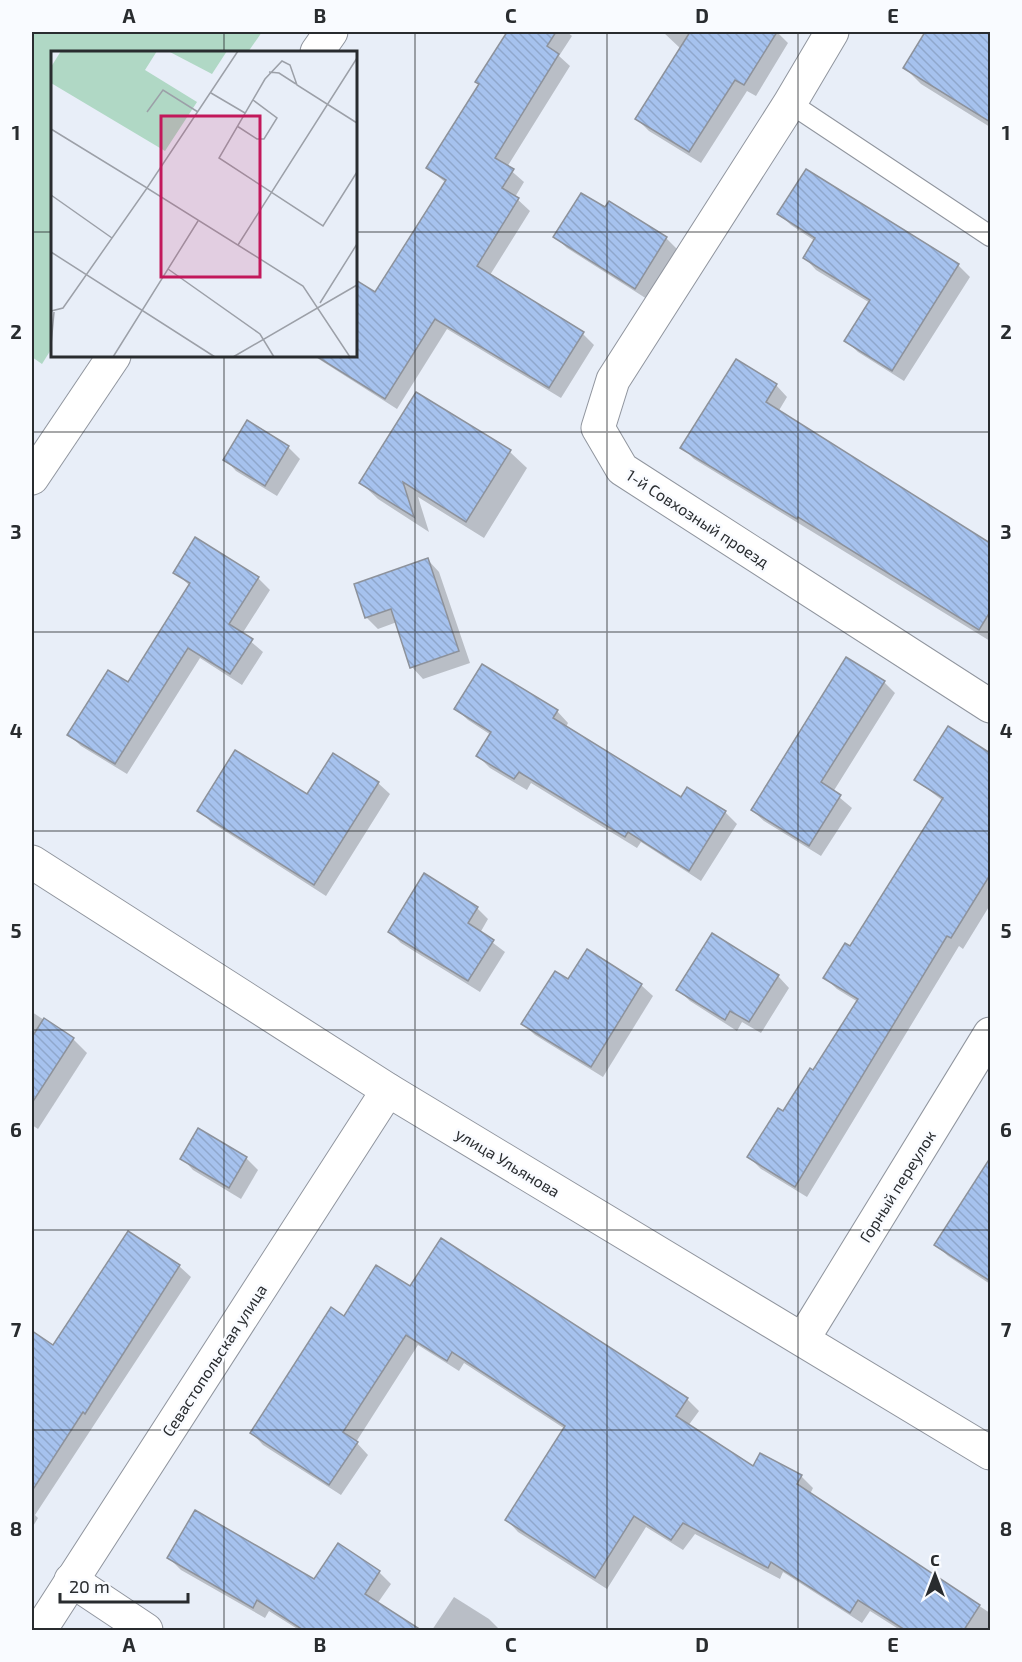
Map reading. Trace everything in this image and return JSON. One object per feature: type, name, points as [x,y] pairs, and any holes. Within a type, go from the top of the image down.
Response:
[{"type":"street","points":[[318,51],[331,32]]},
{"type":"street","name":"1-й Совхозный проезд","points":[[831,32],[790,103],[613,380],[598,429],[622,470],[990,706]]},
{"type":"street","points":[[32,478],[113,357]]},
{"type":"street","name":"улица Ульянова","points":[[32,862],[388,1090],[990,1453]]},
{"type":"street","name":"Горный переулок","points":[[803,1339],[990,1034]]},
{"type":"street","name":"Севастопольская улица","points":[[40,1630],[388,1090]]},
{"type":"street","points":[[71,1580],[146,1630]]},
{"type":"lane","points":[[790,103],[990,236]]},
{"type":"green space","points":[[32,32],[262,32],[249,51],[51,51],[51,350],[42,364],[32,357]]},
{"type":"building","points":[[507,32],[556,32],[547,46],[559,54],[495,158],[514,169],[502,188],[519,198],[477,266],[584,332],[549,388],[435,319],[385,399],[318,357],[357,357],[357,281],[375,292],[446,180],[426,168],[479,84],[475,82]]},
{"type":"building","points":[[690,32],[777,32],[744,85],[735,80],[689,152],[635,119]]},
{"type":"building","points":[[925,32],[990,32],[990,122],[903,68]]},
{"type":"building","points":[[806,169],[959,264],[892,371],[844,341],[870,300],[803,258],[815,238],[777,214]]},
{"type":"building","points":[[581,193],[605,207],[609,201],[667,237],[635,289],[553,237]]},
{"type":"building","points":[[736,359],[777,384],[766,402],[990,543],[990,612],[979,630],[798,517],[797,519],[680,448]]},
{"type":"building","points":[[416,392],[511,450],[466,522],[403,482],[414,517],[359,483]]},
{"type":"building","points":[[247,420],[289,446],[265,486],[223,460]]},
{"type":"building","points":[[195,537],[259,577],[229,624],[253,639],[230,674],[188,648],[115,764],[67,735],[108,670],[128,682],[190,583],[173,573]]},
{"type":"building","points":[[428,558],[459,651],[410,668],[391,609],[365,618],[354,584]]},
{"type":"building","points":[[846,657],[885,681],[821,782],[841,795],[809,846],[751,810]]},
{"type":"building","points":[[482,664],[558,710],[553,718],[681,797],[687,787],[726,811],[689,871],[628,832],[625,837],[519,772],[514,779],[476,756],[491,732],[454,709]]},
{"type":"building","points":[[948,726],[990,753],[990,875],[951,938],[947,936],[795,1187],[747,1157],[778,1108],[783,1111],[810,1068],[813,1070],[858,999],[823,978],[845,943],[850,946],[943,798],[914,780]]},
{"type":"building","points":[[235,750],[307,794],[333,753],[379,782],[314,885],[197,811]]},
{"type":"building","points":[[424,873],[478,907],[468,923],[494,940],[468,981],[388,932]]},
{"type":"building","points":[[712,933],[779,975],[749,1022],[730,1011],[725,1020],[676,990]]},
{"type":"building","points":[[587,949],[642,984],[591,1067],[521,1024],[555,971],[568,979]]},
{"type":"building","points":[[44,1018],[74,1038],[32,1103],[32,1037]]},
{"type":"building","points":[[198,1128],[247,1157],[229,1188],[180,1159]]},
{"type":"building","points":[[990,1158],[990,1281],[934,1245]]},
{"type":"building","points":[[128,1231],[180,1265],[85,1414],[83,1412],[32,1491],[32,1331],[53,1345]]},
{"type":"building","points":[[441,1238],[688,1398],[676,1416],[753,1466],[760,1453],[802,1475],[797,1484],[980,1605],[964,1630],[905,1630],[858,1600],[850,1613],[771,1562],[768,1568],[683,1523],[671,1540],[634,1516],[595,1578],[505,1520],[565,1426],[452,1352],[447,1361],[406,1335],[343,1432],[358,1442],[329,1485],[250,1433],[331,1307],[344,1316],[376,1265],[410,1286]]},
{"type":"building","points":[[195,1510],[314,1579],[338,1543],[380,1571],[365,1594],[421,1630],[303,1630],[257,1600],[253,1608],[167,1558]]}]
